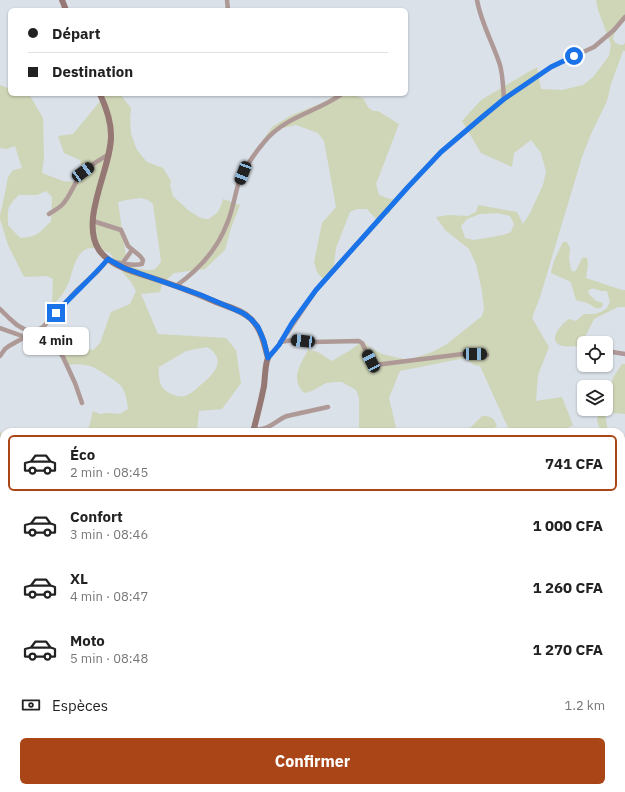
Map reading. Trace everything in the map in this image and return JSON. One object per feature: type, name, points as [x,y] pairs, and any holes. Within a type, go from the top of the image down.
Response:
[{"type":"main road","points":[[101,96],[107,111],[111,134],[109,154],[94,210],[92,230],[99,251],[108,260],[124,268],[201,295],[243,313],[251,319],[258,327],[268,358],[262,397],[254,428]]},
{"type":"street","points":[[477,0],[499,64],[504,99]]},
{"type":"street","points":[[268,358],[316,290],[441,152],[504,99],[551,67],[594,47],[614,30],[625,17]]},
{"type":"street","points":[[176,286],[202,263],[220,240],[227,226],[243,173],[264,142],[277,130],[294,118],[320,107],[339,96]]},
{"type":"street","points":[[49,214],[62,205],[75,182],[83,172],[109,154]]},
{"type":"street","points":[[0,356],[9,346],[43,327],[76,291],[108,260],[122,264],[139,265],[143,263],[142,258],[128,246],[122,230],[93,221]]},
{"type":"street","points":[[122,264],[132,250]]},
{"type":"street","points":[[0,309],[17,325],[31,333]]},
{"type":"street","points":[[43,327],[63,356],[82,403]]},
{"type":"street","points":[[0,328],[25,337]]},
{"type":"street","points":[[280,342],[293,340],[312,342],[358,341],[362,343],[372,364],[375,365],[463,354],[487,355]]},
{"type":"street","points":[[613,352],[625,354]]},
{"type":"street","points":[[266,428],[281,418],[328,407]]},
{"type":"green space","points":[[596,0],[625,0],[625,16],[619,22],[613,38],[618,44],[623,45],[625,43],[625,51],[623,51],[611,84],[607,101],[582,157],[540,297],[532,318],[549,347],[538,375],[536,401],[562,397],[573,425],[568,428],[508,428],[480,366],[474,365],[465,358],[400,371],[389,398],[396,428],[359,428],[359,398],[356,390],[342,382],[326,383],[312,391],[304,393],[300,388],[297,377],[308,350],[318,352],[332,361],[363,341],[369,347],[382,354],[408,360],[432,352],[447,344],[482,316],[484,309],[482,291],[476,264],[469,249],[445,230],[436,217],[448,215],[468,216],[476,212],[478,205],[517,212],[523,224],[530,213],[543,185],[546,172],[541,153],[531,140],[514,153],[512,167],[481,153],[462,121],[481,100],[537,67],[541,89],[562,90],[583,85],[593,77],[609,56],[611,45],[598,10]],"holes":[[[497,213],[510,216],[514,224],[511,232],[503,235],[474,240],[465,238],[461,226],[467,219],[480,214]]]},
{"type":"green space","points":[[0,85],[8,88],[8,96],[30,96],[43,118],[44,157],[42,173],[63,181],[75,182],[83,172],[80,160],[64,153],[58,136],[73,134],[104,96],[122,96],[131,108],[131,134],[137,150],[147,162],[163,168],[171,181],[170,185],[173,196],[188,210],[199,217],[209,219],[218,212],[223,199],[240,205],[231,228],[225,250],[205,269],[174,273],[162,284],[160,292],[141,294],[158,334],[226,338],[236,350],[241,383],[222,409],[199,411],[197,428],[88,428],[93,411],[100,414],[120,414],[128,409],[127,400],[122,387],[97,369],[84,365],[68,365],[54,338],[70,339],[84,348],[93,350],[100,343],[111,312],[130,304],[136,291],[131,282],[123,273],[121,265],[114,260],[110,253],[94,248],[87,249],[79,256],[66,289],[52,305],[53,279],[47,276],[24,277],[8,245],[0,219],[8,177],[13,170],[22,168],[15,146],[7,149],[0,148]],"holes":[[[46,191],[52,197],[51,221],[38,234],[31,237],[20,238],[8,225],[9,208],[12,202],[19,195],[37,195]],[[141,198],[148,200],[153,204],[161,261],[158,266],[152,270],[141,269],[127,264],[118,202]],[[207,347],[214,352],[218,363],[216,369],[208,379],[187,395],[178,396],[163,388],[159,378],[159,367],[186,351]]]},
{"type":"green space","points":[[333,96],[356,96],[363,98],[368,107],[373,111],[378,111],[399,124],[376,184],[379,195],[390,199],[396,199],[390,213],[377,220],[367,209],[357,209],[350,212],[336,248],[333,272],[324,280],[317,272],[314,262],[322,223],[336,207],[324,141],[318,133],[296,125],[274,130],[264,139],[272,127],[290,116],[326,101]]},
{"type":"green space","points":[[563,242],[567,242],[570,248],[569,259],[571,270],[574,272],[583,257],[587,258],[588,264],[586,278],[625,290],[625,307],[618,307],[594,319],[586,336],[577,336],[577,346],[561,346],[557,343],[555,337],[558,330],[569,319],[576,321],[584,314],[601,312],[607,308],[610,302],[607,291],[593,289],[588,291],[589,294],[596,301],[603,303],[602,307],[596,308],[586,302],[576,300],[571,283],[551,273],[554,261]]},
{"type":"green space","points":[[622,364],[625,364],[625,414],[613,413],[612,380]]},
{"type":"green space","points":[[482,416],[492,418],[497,426],[494,428],[470,428]]},
{"type":"green space","points":[[598,416],[605,416],[607,428],[600,428],[597,421]]},
{"type":"route","points":[[56,313],[108,259],[124,268],[201,295],[243,313],[258,327],[264,341],[268,358],[279,345],[292,323],[326,278],[441,152],[504,99],[551,67],[574,56]]}]
